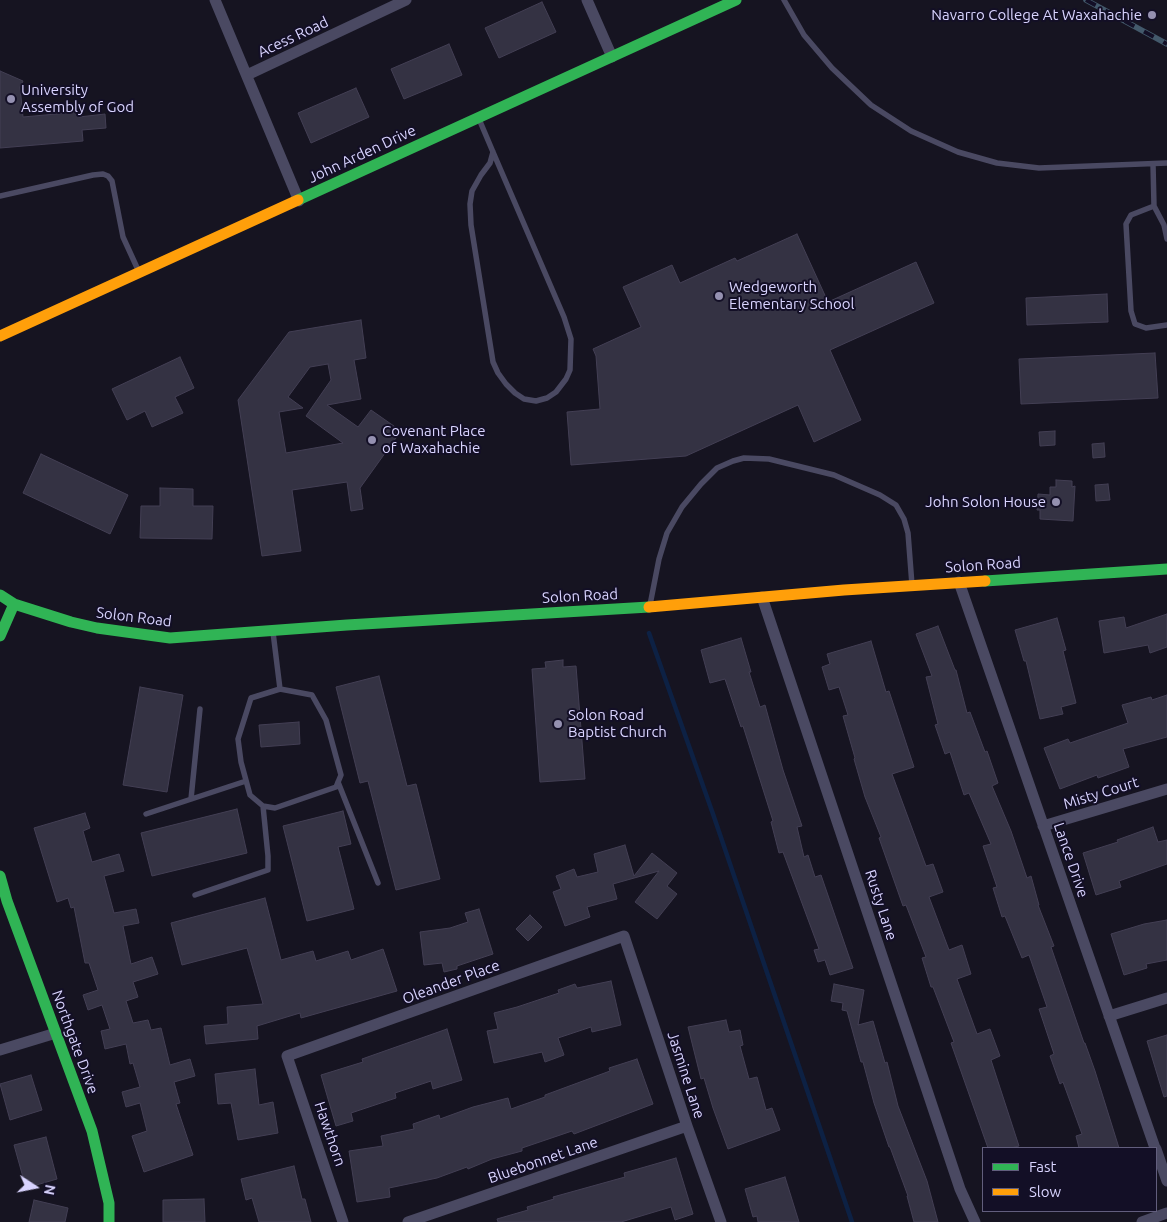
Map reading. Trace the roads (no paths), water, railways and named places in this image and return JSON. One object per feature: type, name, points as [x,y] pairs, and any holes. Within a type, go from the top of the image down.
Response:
[{"type":"street","name":"Acess Road","points":[[215,0],[299,200]]},
{"type":"street","name":"Acess Road","points":[[247,75],[406,0]]},
{"type":"street","points":[[587,0],[612,57]]},
{"type":"street","name":"John Arden Drive","points":[[0,336],[736,0]]},
{"type":"street","name":"Solon Road","points":[[0,595],[14,604],[63,620],[97,628],[170,638],[650,607],[912,585],[1167,569]]},
{"type":"street","name":"Lance Drive","points":[[959,582],[1155,1147]]},
{"type":"street","name":"Rusty Lane","points":[[762,597],[960,1189],[975,1222]]},
{"type":"street","points":[[0,636],[14,604]]},
{"type":"street","name":"Misty Court","points":[[1043,826],[1167,789]]},
{"type":"street","name":"Northgate Drive","points":[[0,876],[7,901],[92,1131],[109,1203],[109,1222]]},
{"type":"street","name":"Oleander Place","points":[[287,1056],[624,936]]},
{"type":"street","name":"Jasmine Lane","points":[[624,936],[721,1222]]},
{"type":"street","points":[[1110,1016],[1167,998]]},
{"type":"street","points":[[0,1050],[56,1033]]},
{"type":"street","name":"Hawthorn","points":[[287,1056],[344,1222]]},
{"type":"street","name":"Bluebonnet Lane","points":[[408,1222],[687,1126]]},
{"type":"street","name":"Lance Drive","points":[[1157,1152],[1167,1181]]},
{"type":"street","points":[[1142,1222],[1167,1213]]},
{"type":"lane","points":[[784,0],[804,35],[832,68],[871,105],[911,131],[958,152],[997,163],[1040,168],[1167,163]]},
{"type":"lane","points":[[478,117],[564,316],[571,338],[570,370],[566,379],[556,392],[536,402],[524,399],[515,393],[498,373],[493,362],[471,225],[470,204],[472,191],[490,163],[493,152]]},
{"type":"lane","points":[[1152,164],[1154,206],[1164,225],[1167,239]]},
{"type":"lane","points":[[0,196],[93,175],[103,174],[108,176],[112,181],[123,237],[140,273]]},
{"type":"lane","points":[[1154,206],[1131,215],[1126,224],[1131,311],[1135,324],[1146,328],[1167,325]]},
{"type":"lane","points":[[650,607],[659,559],[667,533],[682,507],[717,468],[744,458],[769,459],[834,475],[880,495],[896,505],[904,519],[908,533],[912,585]]},
{"type":"lane","points":[[273,630],[280,689]]},
{"type":"lane","points":[[280,689],[312,695],[326,720],[341,775],[336,787],[274,808],[263,806],[250,795],[246,781],[238,739],[251,698],[280,689]]},
{"type":"lane","points":[[191,799],[200,709]]},
{"type":"lane","points":[[146,814],[246,781]]},
{"type":"lane","points":[[338,782],[378,884]]},
{"type":"lane","points":[[195,895],[268,870],[263,806]]},
{"type":"waterway","points":[[649,633],[713,814],[852,1222]]},
{"type":"railway","points":[[1086,0],[1167,44]]},
{"type":"place","name":"Navarro College At Waxahachie","points":[[1152,15]]},
{"type":"place","name":"University Assembly of God","points":[[11,99]]},
{"type":"place","name":"Wedgeworth Elementary School","points":[[719,296]]},
{"type":"place","name":"Covenant Place of Waxahachie","points":[[372,440]]},
{"type":"place","name":"John Solon House","points":[[1056,502]]},
{"type":"place","name":"Solon Road Baptist Church","points":[[558,724]]}]
